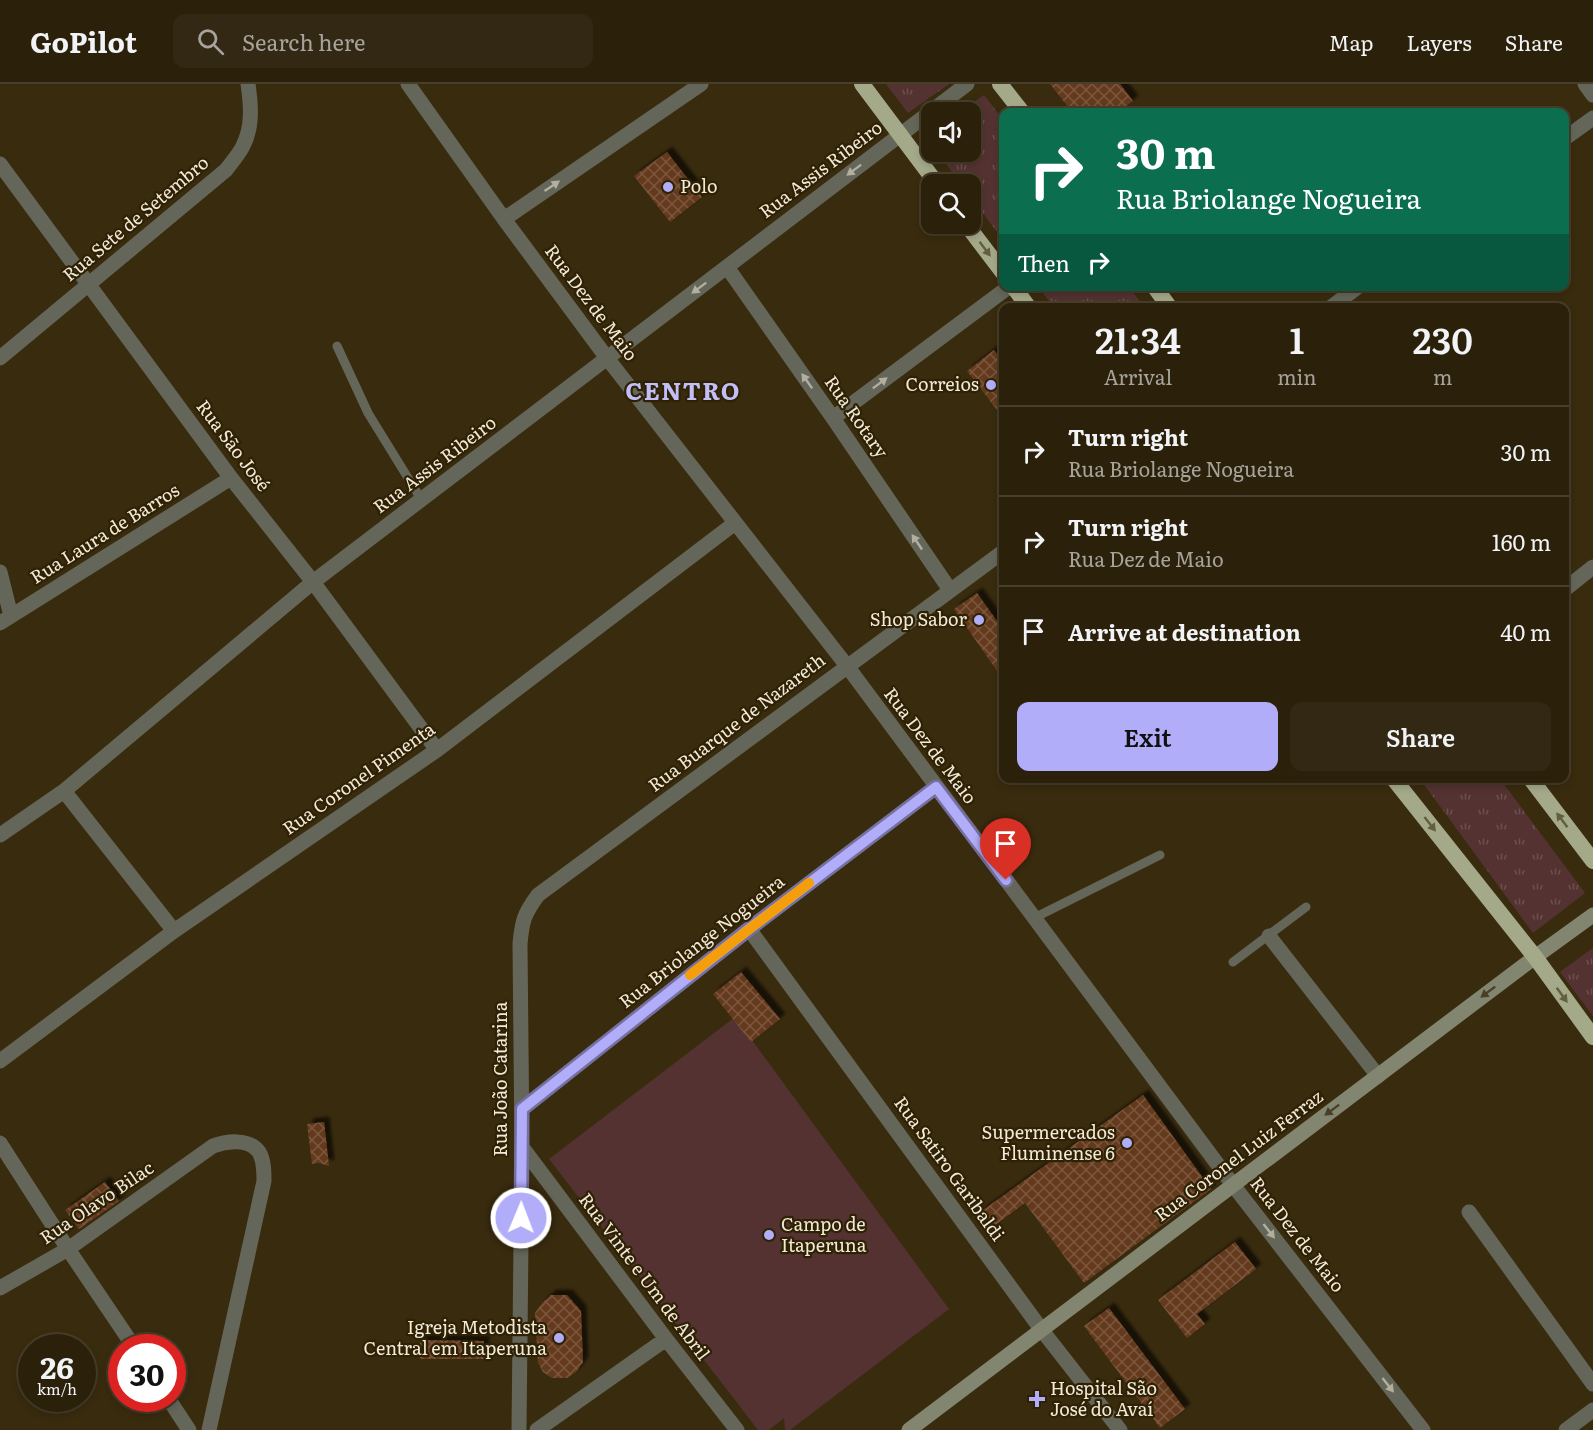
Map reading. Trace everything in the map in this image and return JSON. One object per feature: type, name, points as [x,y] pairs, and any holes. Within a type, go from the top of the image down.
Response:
[{"type":"highway","points":[[862,84],[930,174]]},
{"type":"highway","points":[[1000,84],[1019,108]]},
{"type":"highway","points":[[974,234],[999,267]]},
{"type":"highway","points":[[1016,291],[1025,303]]},
{"type":"highway","points":[[1397,783],[1535,957],[1593,1037]]},
{"type":"highway","points":[[1534,783],[1593,861]]},
{"type":"main road","name":"Rua Coronel Luiz Ferraz","points":[[909,1430],[1593,915]]},
{"type":"street","name":"Rua Sete de Setembro","points":[[0,357],[226,170],[243,147],[249,129],[252,111],[248,84]]},
{"type":"street","name":"Rua Dez de Maio","points":[[408,84],[607,358],[847,666],[1233,1185],[1423,1430]]},
{"type":"street","points":[[504,219],[701,84]]},
{"type":"street","name":"Rua Assis Ribeiro","points":[[0,835],[64,791],[313,582],[967,84]]},
{"type":"street","points":[[1585,84],[1593,95]]},
{"type":"street","points":[[1569,135],[1593,118]]},
{"type":"street","name":"Rua São José","points":[[0,164],[231,478],[313,582],[437,750]]},
{"type":"street","name":"Rua Rotary","points":[[727,267],[950,590]]},
{"type":"street","points":[[833,418],[1005,291]]},
{"type":"street","points":[[1337,303],[1352,291]]},
{"type":"street","name":"Rua Laura de Barros","points":[[6,620],[231,478]]},
{"type":"street","name":"Rua Coronel Pimenta","points":[[0,1061],[174,931],[437,750],[735,523]]},
{"type":"street","name":"Rua Buarque de Nazareth","points":[[520,944],[522,922],[538,895],[999,555]]},
{"type":"street","points":[[1569,586],[1593,567]]},
{"type":"street","points":[[0,572],[6,620]]},
{"type":"street","name":"Rua Briolange Nogueira","points":[[522,1109],[749,929],[936,787]]},
{"type":"street","points":[[64,791],[174,931]]},
{"type":"street","name":"Rua Satiro Garibaldi","points":[[749,929],[1041,1329],[1120,1430]]},
{"type":"street","points":[[1269,936],[1378,1076]]},
{"type":"street","name":"Rua João Catarina","points":[[519,1430],[522,1147],[520,944]]},
{"type":"street","name":"Rua Olavo Bilac","points":[[0,1288],[68,1249],[213,1146],[223,1142],[250,1145],[259,1152],[264,1181],[209,1430]]},
{"type":"street","points":[[0,1143],[125,1334]]},
{"type":"street","name":"Rua Vinte e Um de Abril","points":[[522,1147],[737,1430]]},
{"type":"street","points":[[1469,1212],[1593,1384]]},
{"type":"street","points":[[537,1430],[666,1339]]},
{"type":"street","points":[[1566,1430],[1593,1410]]},
{"type":"street","points":[[177,1412],[189,1430]]},
{"type":"lane","points":[[337,346],[368,413],[421,500]]},
{"type":"lane","points":[[1034,918],[1160,855]]},
{"type":"lane","points":[[1233,962],[1306,907]]},
{"type":"green space","points":[[886,84],[949,84],[921,102],[908,113]]},
{"type":"green space","points":[[984,95],[999,115],[999,235],[981,210],[981,174],[954,174],[944,162],[981,162],[981,102],[974,102]]},
{"type":"green space","points":[[1041,291],[1132,291],[1141,303],[1051,303]]},
{"type":"green space","points":[[1423,783],[1503,783],[1585,893],[1533,933]]},
{"type":"green space","points":[[1593,948],[1593,1016],[1560,972]]},
{"type":"green space","name":"Campo de Itaperuna","points":[[735,1017],[949,1309],[790,1430],[785,1430],[784,1418],[769,1430],[758,1430],[549,1159]]},
{"type":"building","points":[[1050,84],[1120,84],[1133,101],[1123,108],[1069,108]]},
{"type":"building","name":"Polo","points":[[667,152],[702,197],[670,222],[634,176]]},
{"type":"building","name":"Correios","points":[[994,350],[999,356],[999,413],[967,371]]},
{"type":"building","name":"Shop Sabor","points":[[977,593],[999,624],[999,674],[954,609]]},
{"type":"building","points":[[741,972],[780,1019],[751,1042],[713,994]]},
{"type":"building","name":"Supermercados Fluminense 6","points":[[1143,1095],[1211,1189],[1084,1283],[1025,1203],[991,1228],[979,1213]]},
{"type":"building","points":[[324,1122],[329,1166],[319,1163],[312,1164],[307,1124]]},
{"type":"building","points":[[105,1182],[119,1201],[79,1229],[65,1210]]},
{"type":"building","points":[[1235,1242],[1256,1269],[1197,1314],[1205,1324],[1187,1338],[1158,1300]]},
{"type":"building","name":"Igreja Metodista Central em Itaperuna","points":[[551,1295],[567,1295],[581,1311],[583,1362],[576,1372],[567,1378],[552,1378],[543,1372],[538,1363],[535,1313]]},
{"type":"building","points":[[1109,1308],[1185,1409],[1160,1428],[1084,1326]]},
{"type":"building","points":[[420,1340],[484,1341],[484,1359],[420,1359]]},
{"type":"slow traffic","points":[[690,975],[809,883]]},
{"type":"place","name":"Polo","points":[[668,187]]},
{"type":"place","name":"Correios","points":[[991,385]]},
{"type":"place","name":"Shop Sabor","points":[[979,620]]},
{"type":"place","name":"Supermercados Fluminense 6","points":[[1127,1143]]},
{"type":"place","name":"Campo de Itaperuna","points":[[769,1235]]},
{"type":"place","name":"Igreja Metodista Central em Itaperuna","points":[[559,1338]]},
{"type":"place","name":"Hospital São José do Avaí","points":[[1037,1399]]},
{"type":"district","name":"CENTRO","points":[[683,392]]},
{"type":"route","points":[[521,1218],[522,1109],[749,929],[936,787],[1006,880]]}]
